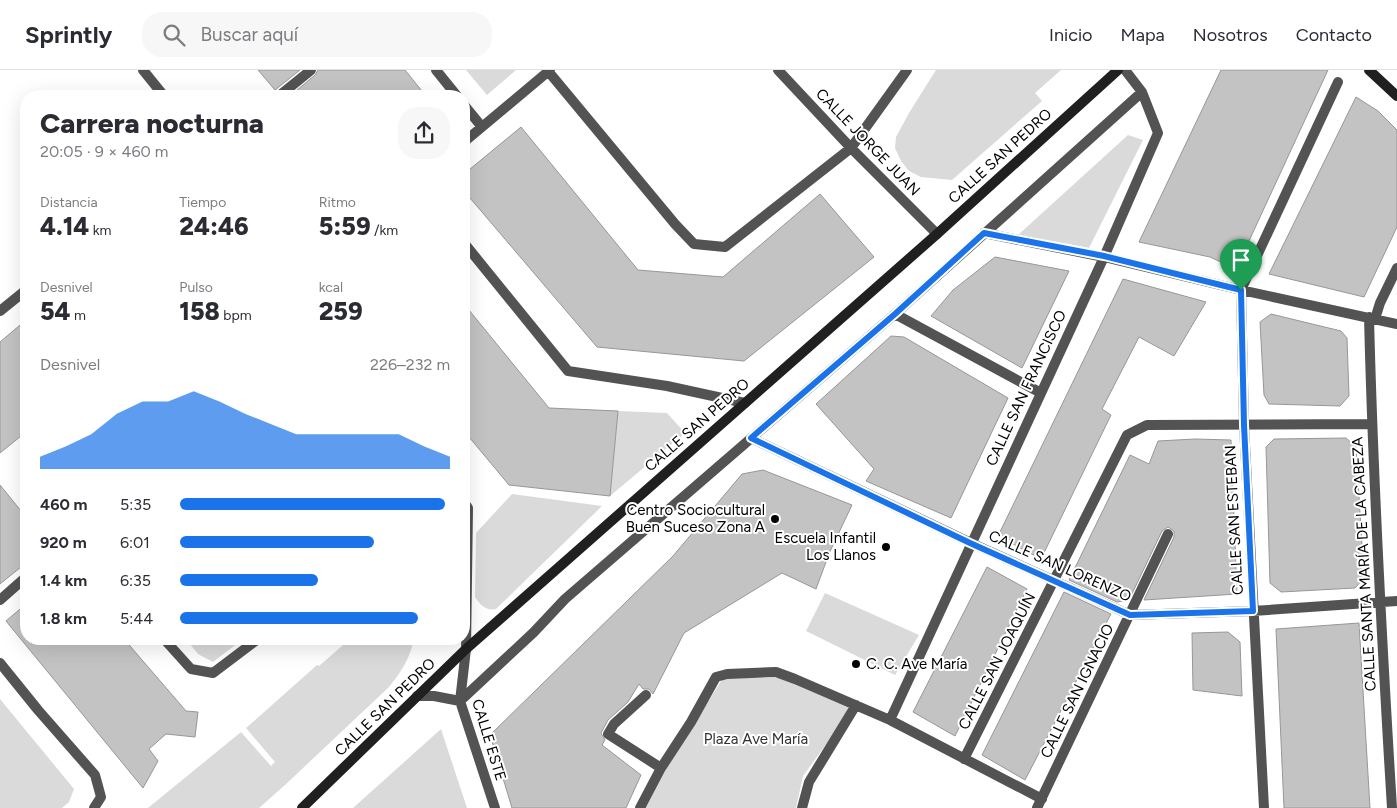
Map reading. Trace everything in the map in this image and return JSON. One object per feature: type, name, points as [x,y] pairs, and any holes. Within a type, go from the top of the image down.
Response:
[{"type":"main road","name":"CALLE SAN PEDRO","points":[[302,808],[466,649],[937,234],[1118,70]]},
{"type":"main road","points":[[1370,70],[1397,96]]},
{"type":"street","points":[[143,70],[159,90]]},
{"type":"street","points":[[287,90],[312,70]]},
{"type":"street","points":[[436,70],[452,90]]},
{"type":"street","name":"CALLE JORGE JUAN","points":[[778,70],[851,148],[937,234]]},
{"type":"street","points":[[470,137],[549,71],[675,224],[694,244],[725,247],[851,148],[907,70]]},
{"type":"street","name":"CALLE SAN FRANCISCO","points":[[890,720],[1104,256],[1158,133],[1142,92],[1125,70]]},
{"type":"street","points":[[1241,290],[1338,82]]},
{"type":"street","points":[[417,696],[434,696],[460,701],[534,632],[565,599],[895,314],[1142,92]]},
{"type":"street","points":[[470,112],[482,127]]},
{"type":"street","points":[[984,233],[1104,256],[1241,290],[1397,324]]},
{"type":"street","points":[[470,250],[568,370],[667,386],[745,402]]},
{"type":"street","points":[[1372,318],[1397,268]]},
{"type":"street","name":"CALLE SAN ESTEBAN","points":[[1241,290],[1244,425],[1264,808]]},
{"type":"street","points":[[0,311],[20,295]]},
{"type":"street","points":[[895,314],[1041,393]]},
{"type":"street","name":"CALLE SANTA MARÍA DE LA CABEZA","points":[[1372,318],[1372,424],[1392,808]]},
{"type":"street","points":[[1244,425],[1372,424]]},
{"type":"street","name":"CALLE SAN JOAQUÍN","points":[[964,759],[1127,435],[1147,425],[1244,425]]},
{"type":"street","name":"CALLE SAN LORENZO","points":[[751,438],[970,543],[1130,615],[1253,611],[1397,601]]},
{"type":"street","name":"CALLE SAN IGNACIO","points":[[1040,804],[1168,534]]},
{"type":"street","points":[[0,600],[20,582]]},
{"type":"street","points":[[169,645],[191,669],[213,672],[250,645]]},
{"type":"street","name":"CALLE ESTE","points":[[466,645],[460,701],[495,808]]},
{"type":"street","points":[[0,663],[95,775],[101,797],[94,808]]},
{"type":"street","points":[[640,808],[661,768],[691,722],[716,677],[727,674],[776,672],[890,720],[964,759],[1040,804]]},
{"type":"street","points":[[646,695],[614,724],[608,734],[661,768]]},
{"type":"street","points":[[802,808],[810,782],[856,705]]},
{"type":"green space","points":[[466,70],[516,70],[487,95]]},
{"type":"green space","points":[[936,70],[1061,70],[1035,93],[1042,101],[952,180],[921,177],[909,171],[901,161],[895,148],[896,137]]},
{"type":"green space","points":[[1128,135],[1143,140],[1089,248],[1018,235]]},
{"type":"green space","points":[[618,411],[667,413],[685,433],[610,496]]},
{"type":"green space","points":[[512,494],[602,506],[496,609],[489,609],[481,605],[475,597],[476,533]]},
{"type":"green space","points":[[825,593],[919,635],[895,675],[806,631]]},
{"type":"green space","points":[[191,645],[235,645],[213,662],[198,654]]},
{"type":"green space","points":[[343,645],[412,645],[405,664],[389,687],[259,808],[148,808],[241,732],[271,766],[275,762],[246,728],[317,665],[319,666]]},
{"type":"green space","name":"Plaza Ave María","points":[[723,678],[782,678],[854,706],[803,776],[796,808],[646,808],[669,764]]},
{"type":"green space","points":[[0,699],[74,789],[69,802],[62,808],[0,808]]},
{"type":"green space","points":[[441,729],[467,808],[353,808]]},
{"type":"building","points":[[258,70],[300,70],[275,90]]},
{"type":"building","points":[[318,70],[405,70],[421,90],[297,90],[315,75]]},
{"type":"building","points":[[1221,70],[1328,70],[1236,269],[1210,257],[1139,242]]},
{"type":"building","points":[[1356,97],[1378,111],[1397,130],[1397,227],[1364,297],[1269,274]]},
{"type":"building","points":[[521,127],[638,270],[723,277],[820,194],[874,257],[744,361],[597,347],[470,198],[470,169]]},
{"type":"building","points":[[995,257],[1069,271],[1022,368],[931,316],[953,290]]},
{"type":"building","points":[[1123,279],[1206,302],[1174,356],[1139,337],[1102,409],[1111,415],[1041,559],[998,536]]},
{"type":"building","points":[[470,311],[549,408],[618,411],[610,496],[509,485],[470,438]]},
{"type":"building","points":[[1271,314],[1341,331],[1347,338],[1349,396],[1340,406],[1269,404],[1264,395],[1260,322]]},
{"type":"building","points":[[20,325],[20,437],[0,453],[0,342]]},
{"type":"building","points":[[891,336],[904,337],[1008,398],[951,518],[866,481],[874,469],[816,404]]},
{"type":"building","points":[[1346,438],[1356,447],[1364,578],[1355,588],[1281,592],[1270,583],[1266,447],[1274,439]]},
{"type":"building","points":[[1231,440],[1237,594],[1144,600],[1174,537],[1174,531],[1168,527],[1162,531],[1129,600],[1117,602],[1069,580],[1130,455],[1149,464],[1158,441]]},
{"type":"building","points":[[763,470],[852,505],[825,562],[816,589],[782,573],[684,633],[653,694],[649,689],[643,689],[639,684],[628,702],[608,720],[601,733],[605,740],[602,745],[641,775],[626,808],[512,808],[490,735],[673,556],[742,474]]},
{"type":"building","points":[[0,485],[20,510],[20,568],[0,584]]},
{"type":"building","points":[[987,567],[1027,589],[955,736],[913,712]]},
{"type":"building","points":[[1064,592],[1111,614],[1025,780],[982,755]]},
{"type":"building","points":[[20,609],[20,638],[6,621]]},
{"type":"building","points":[[1359,623],[1370,808],[1284,808],[1276,629]]},
{"type":"building","points":[[1228,632],[1240,642],[1242,696],[1193,690],[1192,633]]},
{"type":"building","points":[[26,645],[129,645],[186,711],[198,712],[195,737],[166,734],[149,749],[158,761],[143,788]]},
{"type":"place","name":"Centro Sociocultural Buen Suceso Zona A","points":[[775,519]]},
{"type":"place","name":"Escuela Infantil Los Llanos","points":[[886,547]]},
{"type":"place","name":"C. C. Ave María","points":[[856,664]]},
{"type":"route","points":[[984,233],[1104,256],[1241,290],[1244,425],[1253,611],[1130,615],[970,543],[751,438],[895,314],[984,233]]}]
